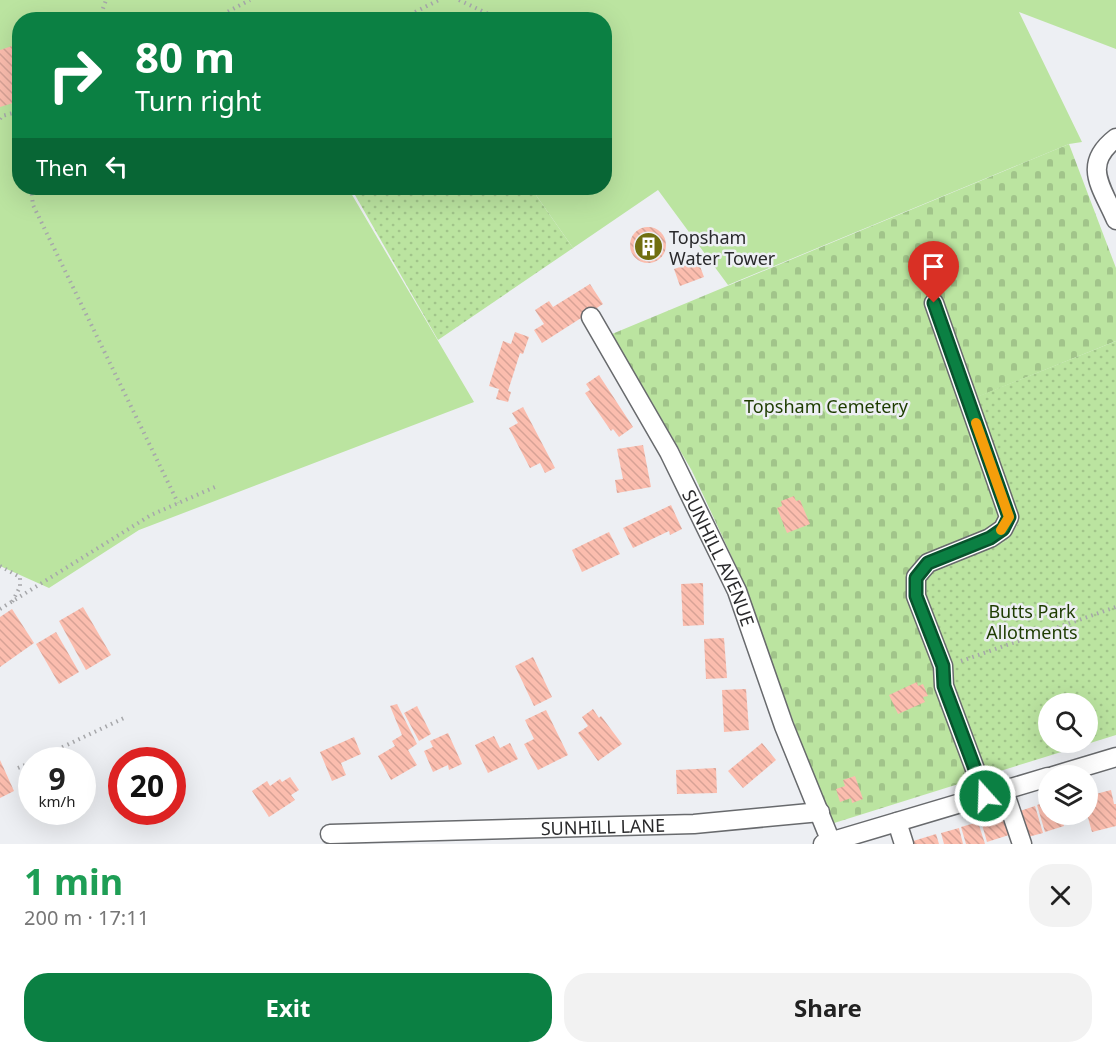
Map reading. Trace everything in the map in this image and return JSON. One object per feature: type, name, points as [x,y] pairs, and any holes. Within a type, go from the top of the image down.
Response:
[{"type":"street","points":[[1116,138],[1103,148],[1096,169],[1116,220]]},
{"type":"street","points":[[934,303],[1009,517],[1003,529],[990,538],[928,563],[916,578],[916,596],[943,666],[944,686],[985,796]]},
{"type":"street","name":"SUNHILL AVENUE","points":[[591,317],[669,452],[737,591],[784,726],[820,812],[827,843]]},
{"type":"street","points":[[1089,765],[1116,757]]},
{"type":"street","points":[[827,843],[1038,780]]},
{"type":"street","points":[[1004,791],[1022,844]]},
{"type":"street","name":"SUNHILL LANE","points":[[330,834],[694,824],[820,812]]},
{"type":"street","points":[[897,822],[904,844]]},
{"type":"path","points":[[227,12],[250,0]]},
{"type":"path","points":[[415,12],[439,0]]},
{"type":"path","points":[[459,0],[484,12]]},
{"type":"path","points":[[32,195],[33,205],[178,503]]},
{"type":"path","points":[[0,609],[151,515],[215,487]]},
{"type":"path","points":[[0,566],[20,577],[20,587],[12,603]]},
{"type":"path","points":[[961,661],[1116,607]]},
{"type":"path","points":[[63,747],[124,718]]},
{"type":"green space","points":[[0,0],[1116,0],[1116,49],[1019,12],[1082,142],[1069,144],[728,285],[658,190],[573,248],[536,195],[612,195],[612,12],[12,12],[12,195],[352,195],[474,402],[139,530],[49,588],[0,566]]},
{"type":"green space","name":"Topsham Cemetery","points":[[1069,144],[1116,268],[1116,341],[975,398],[1020,521],[1007,541],[935,569],[928,600],[952,663],[951,684],[984,776],[831,824],[737,568],[692,471],[612,334]]},
{"type":"green space","points":[[355,195],[536,195],[573,248],[438,340]]},
{"type":"green space","name":"Butts Park Allotments","points":[[1116,341],[1116,735],[1098,741],[1098,693],[1038,693],[1038,753],[1058,753],[984,776],[951,684],[952,662],[928,600],[925,579],[935,569],[1007,541],[1020,521],[974,398]]},
{"type":"building","points":[[12,46],[12,103],[0,107],[0,50]]},
{"type":"building","name":"Topsham Water Tower","points":[[648,227],[661,232],[666,245],[661,258],[648,263],[635,258],[630,245],[635,232]]},
{"type":"building","points":[[698,261],[704,277],[680,286],[674,269]]},
{"type":"building","points":[[590,284],[603,304],[542,343],[534,330],[544,324],[535,310],[549,301],[553,307]]},
{"type":"building","points":[[515,332],[529,337],[523,354],[520,353],[508,391],[511,392],[508,402],[496,399],[499,389],[489,386],[503,341],[511,344]]},
{"type":"building","points":[[599,375],[633,427],[619,437],[613,429],[611,431],[585,393],[590,390],[586,384]]},
{"type":"building","points":[[523,407],[555,468],[545,473],[540,463],[530,468],[509,428],[518,423],[512,413]]},
{"type":"building","points":[[643,445],[651,487],[617,493],[615,480],[623,479],[617,449]]},
{"type":"building","points":[[794,496],[796,501],[800,500],[810,524],[787,533],[777,508],[782,506],[781,501]]},
{"type":"building","points":[[671,505],[682,529],[670,535],[669,531],[633,548],[623,528]]},
{"type":"building","points":[[609,532],[620,554],[582,572],[572,550]]},
{"type":"building","points":[[703,583],[704,625],[683,626],[681,584]]},
{"type":"building","points":[[83,607],[111,655],[86,670],[59,621]]},
{"type":"building","points":[[12,609],[34,643],[0,667],[0,617]]},
{"type":"building","points":[[56,632],[79,672],[59,684],[36,644]]},
{"type":"building","points":[[724,638],[727,678],[706,679],[704,639]]},
{"type":"building","points":[[533,657],[552,697],[534,706],[515,666]]},
{"type":"building","points":[[917,682],[918,686],[923,684],[928,696],[923,697],[925,702],[898,714],[889,695]]},
{"type":"building","points":[[746,689],[749,730],[724,732],[722,690]]},
{"type":"building","points":[[397,704],[417,744],[408,750],[417,765],[391,780],[378,756],[395,746],[392,741],[402,735],[390,706]]},
{"type":"building","points":[[417,706],[431,734],[419,741],[404,713]]},
{"type":"building","points":[[593,709],[622,744],[598,761],[578,733],[588,726],[582,717]]},
{"type":"building","points":[[546,710],[568,755],[538,770],[524,744],[534,739],[525,720]]},
{"type":"building","points":[[448,733],[462,764],[449,770],[448,765],[433,772],[424,751],[433,747],[430,741]]},
{"type":"building","points":[[494,736],[500,748],[510,743],[518,759],[488,773],[475,745]]},
{"type":"building","points":[[354,737],[361,754],[341,763],[346,775],[332,781],[320,752]]},
{"type":"building","points":[[762,743],[776,760],[743,788],[728,771]]},
{"type":"building","points":[[0,760],[14,791],[0,798]]},
{"type":"building","points":[[716,768],[717,793],[677,794],[676,770]]},
{"type":"building","points":[[855,776],[863,799],[852,803],[851,798],[840,802],[836,789],[845,786],[843,780]]},
{"type":"building","points":[[290,777],[299,790],[291,795],[295,800],[269,817],[252,791],[267,781],[270,786],[280,779],[282,782]]},
{"type":"building","points":[[1111,790],[1114,804],[1116,804],[1116,826],[1092,832],[1090,825],[1098,825],[1098,793]]},
{"type":"building","points":[[1035,806],[1038,825],[1041,825],[1043,833],[1024,838],[1017,812]]},
{"type":"building","points":[[1006,814],[1012,834],[987,842],[981,821]]},
{"type":"building","points":[[978,822],[985,844],[966,844],[961,827]]},
{"type":"building","points":[[1043,825],[1064,825],[1064,826],[1045,832]]},
{"type":"building","points":[[959,828],[963,844],[944,844],[941,833]]},
{"type":"building","points":[[936,834],[939,844],[911,844],[910,842]]},
{"type":"slow traffic","points":[[976,423],[1009,517],[1001,530]]},
{"type":"place","name":"Topsham Water Tower","points":[[648,247]]},
{"type":"route","points":[[934,303],[1009,517],[1003,529],[990,538],[928,563],[916,578],[916,596],[943,666],[944,686],[985,796]]}]
